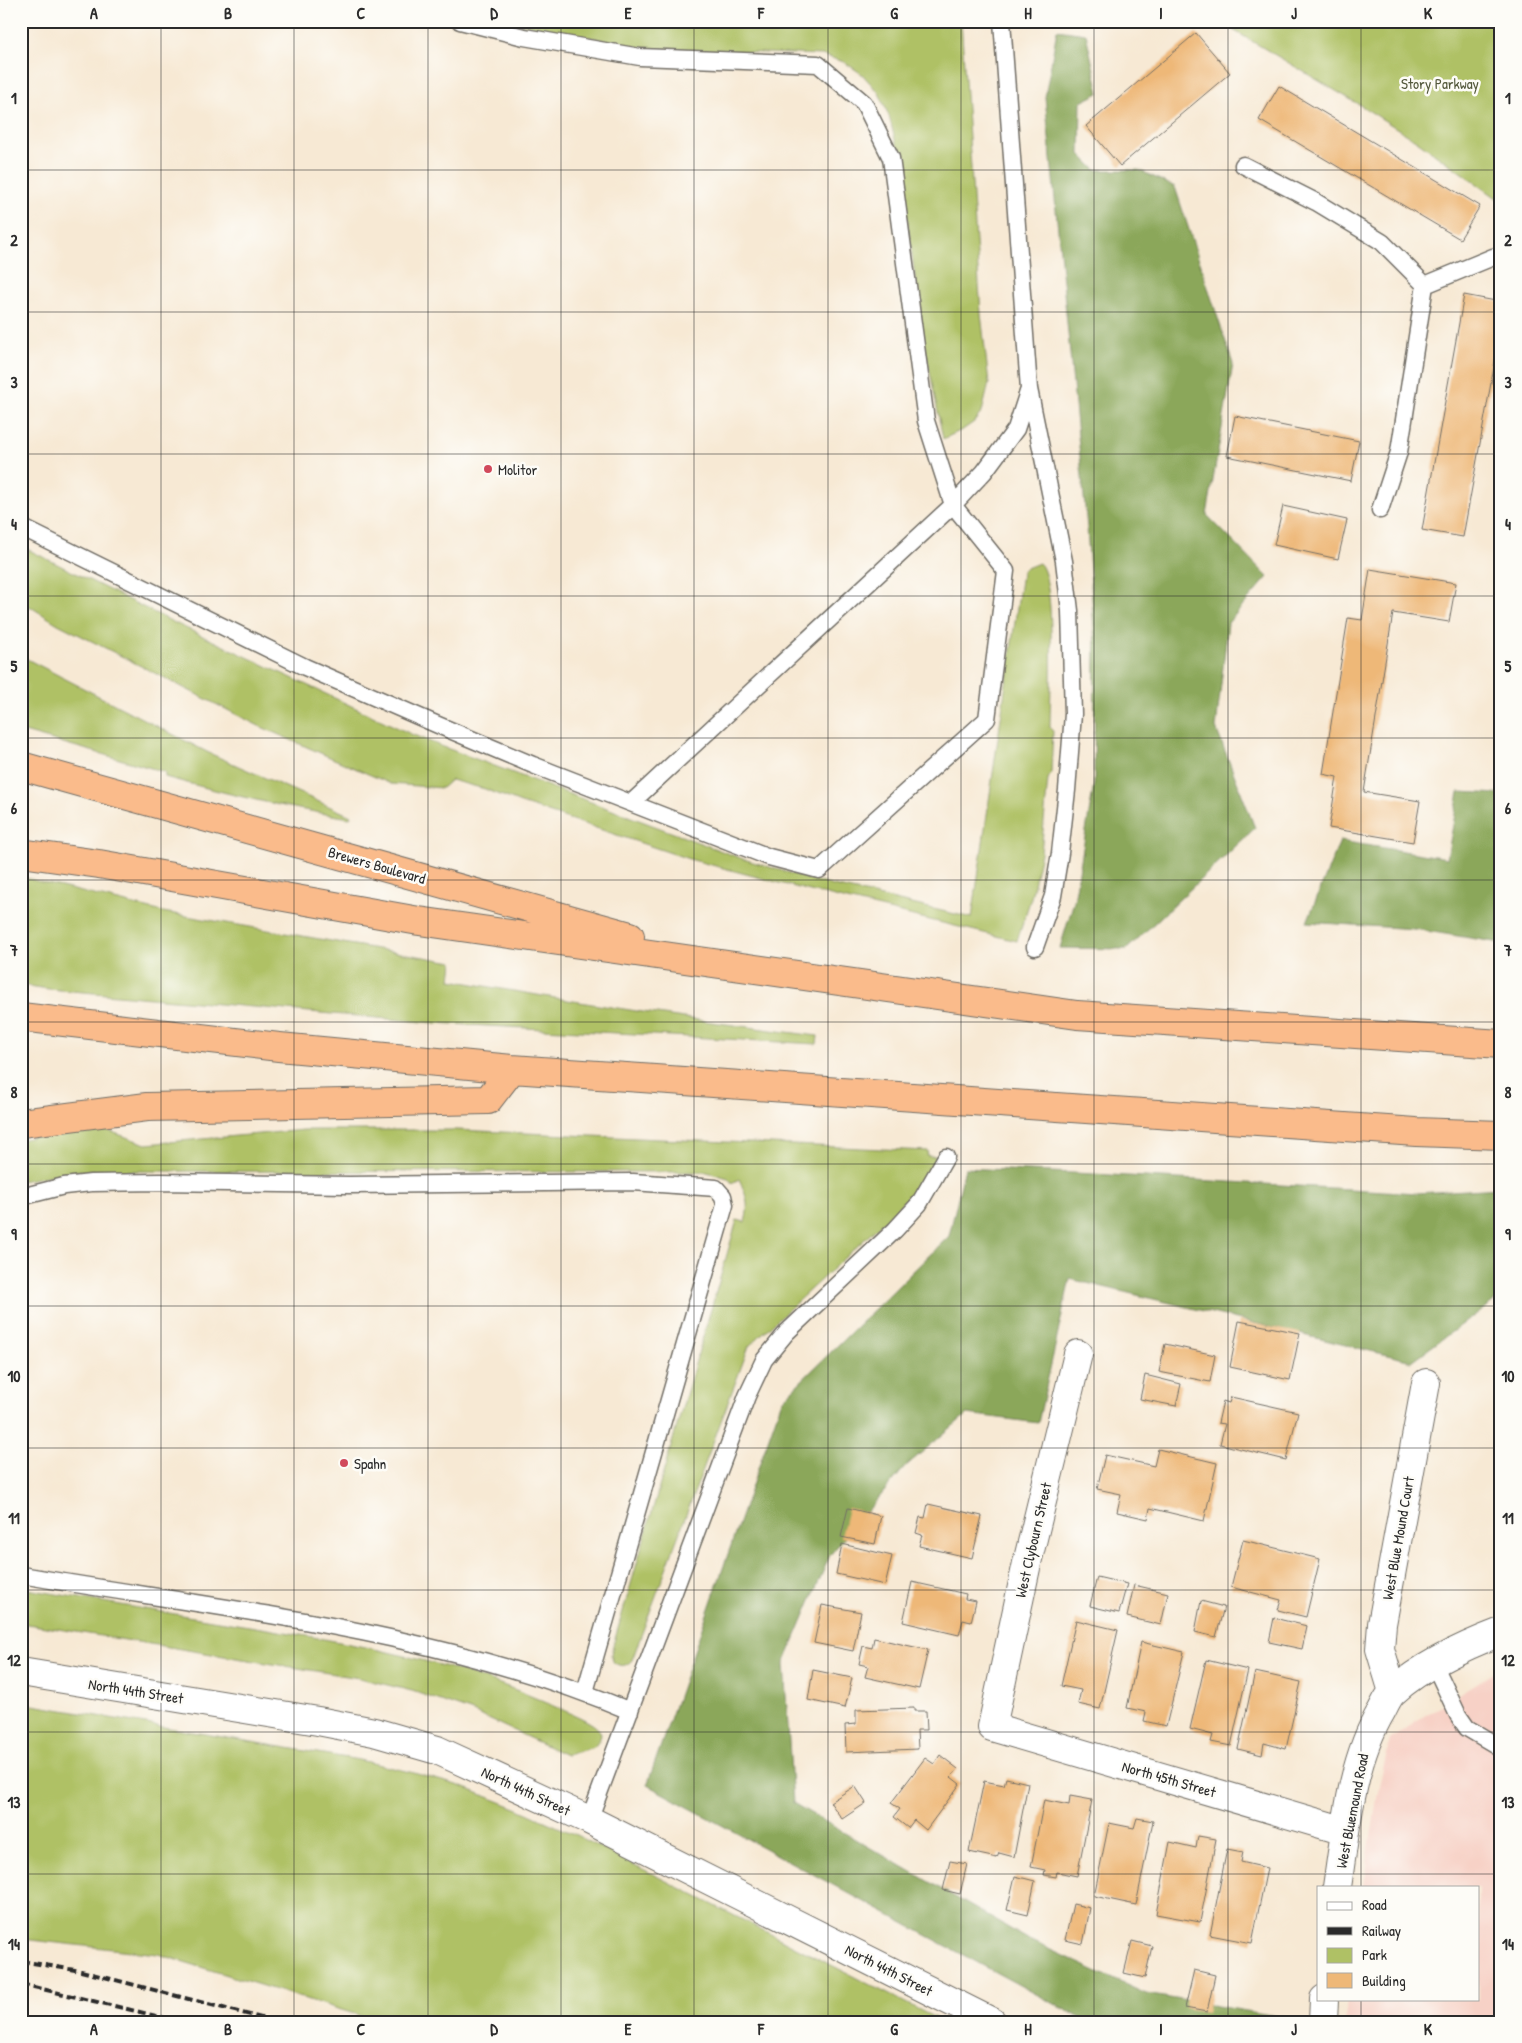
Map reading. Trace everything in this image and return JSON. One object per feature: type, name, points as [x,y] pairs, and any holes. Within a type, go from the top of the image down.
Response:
[{"type":"highway","name":"Brewers Boulevard","points":[[21,766],[732,964]]},
{"type":"highway","points":[[21,853],[99,864],[420,920],[1077,1015],[1409,1036],[1501,1044]]},
{"type":"highway","points":[[21,1017],[279,1047],[512,1069],[1406,1132],[1501,1135]]},
{"type":"highway","points":[[1409,1036],[1501,1028]]},
{"type":"highway","points":[[21,1123],[147,1107],[488,1100],[512,1069]]},
{"type":"street","name":"West Clybourn Street","points":[[992,1727],[1027,1562],[1078,1354]]},
{"type":"street","name":"West Blue Mound Court","points":[[1392,1692],[1380,1649],[1382,1624],[1426,1383]]},
{"type":"street","name":"West Bluemound Road","points":[[1338,1886],[1345,1831],[1363,1751],[1374,1722],[1392,1692],[1434,1664],[1490,1636],[1501,1623]]},
{"type":"street","name":"North 44th Street","points":[[21,1672],[318,1721],[374,1732],[437,1750],[589,1820],[992,2022]]},
{"type":"street","name":"North 45th Street","points":[[992,1727],[1345,1831]]},
{"type":"street","points":[[1323,2022],[1324,2000]]},
{"type":"lane","points":[[21,527],[305,667],[533,765],[770,857],[820,870],[987,719],[1006,571],[952,505],[926,421],[891,158],[864,103],[818,64],[640,57],[524,37],[460,21]]},
{"type":"lane","points":[[1002,21],[1029,389],[1064,561],[1070,611],[1073,714],[1067,790],[1052,896],[1035,947]]},
{"type":"lane","points":[[1243,165],[1316,202],[1382,242],[1425,285]]},
{"type":"lane","points":[[1425,285],[1493,257],[1501,256]]},
{"type":"lane","points":[[1380,510],[1400,452],[1425,285]]},
{"type":"lane","points":[[631,803],[952,505],[984,472],[1016,430],[1029,389]]},
{"type":"lane","points":[[589,1820],[747,1396],[764,1360],[787,1332],[895,1230],[919,1204],[946,1157]]},
{"type":"lane","points":[[21,1197],[64,1186],[150,1182],[254,1182],[349,1185],[633,1182],[716,1188],[723,1196],[724,1205],[585,1692]]},
{"type":"lane","points":[[21,1575],[330,1626],[498,1664],[585,1692],[630,1711]]},
{"type":"lane","points":[[1434,1664],[1466,1728],[1501,1748]]},
{"type":"shaded area","points":[[1501,1668],[1501,2022],[1345,2022],[1347,2000],[1480,2000],[1480,1886],[1363,1886],[1379,1786],[1390,1740],[1413,1723]]},
{"type":"green space","points":[[506,21],[961,21],[981,314],[989,383],[982,412],[974,422],[943,439],[923,336],[898,151],[889,116],[879,93],[862,74],[844,62],[822,55],[649,49]]},
{"type":"green space","name":"Story Parkway","points":[[1218,21],[1501,21],[1501,201],[1417,141]]},
{"type":"green space","points":[[1057,30],[1086,34],[1099,93],[1081,102],[1080,154],[1096,170],[1139,170],[1175,187],[1233,364],[1207,515],[1268,577],[1228,623],[1216,728],[1255,828],[1127,949],[1060,948],[1074,901],[1094,784],[1095,643],[1087,528],[1045,97]]},
{"type":"green space","points":[[21,546],[177,624],[411,734],[441,746],[743,859],[830,885],[972,918],[1022,573],[1024,569],[1039,563],[1045,573],[1050,614],[1050,728],[1053,731],[1051,773],[1048,779],[1041,853],[1031,898],[1017,941],[814,892],[689,859],[521,803],[485,789],[451,780],[442,788],[391,784],[259,726],[58,624],[21,601]]},
{"type":"green space","points":[[21,656],[209,753],[351,816],[350,818],[303,810],[211,789],[165,777],[165,772],[21,731]]},
{"type":"green space","points":[[1459,792],[1501,794],[1501,943],[1414,929],[1307,922],[1340,841],[1447,858]]},
{"type":"green space","points":[[21,877],[163,912],[453,962],[451,980],[634,1011],[818,1036],[817,1044],[434,1023],[21,985]]},
{"type":"green space","points":[[95,1126],[146,1144],[304,1130],[457,1130],[928,1151],[927,1156],[946,1157],[890,1216],[749,1346],[632,1660],[626,1665],[619,1665],[614,1663],[611,1656],[612,1649],[737,1220],[745,1222],[746,1200],[739,1179],[732,1183],[728,1178],[707,1172],[76,1171],[21,1181],[21,1140],[47,1133]]},
{"type":"green space","points":[[965,1168],[1417,1193],[1501,1188],[1501,1296],[1412,1361],[1070,1279],[1038,1423],[967,1414],[906,1466],[830,1555],[784,1664],[793,1803],[1031,1941],[1146,1994],[1294,2019],[1295,2022],[1088,2022],[647,1785],[782,1400],[949,1236]]},
{"type":"green space","points":[[21,1588],[289,1633],[408,1657],[485,1679],[523,1693],[583,1719],[595,1726],[601,1736],[594,1747],[566,1755],[473,1712],[412,1691],[359,1678],[21,1623]]},
{"type":"green space","points":[[21,1703],[359,1760],[460,1786],[576,1835],[943,2022],[381,2022],[158,1954],[21,1939]]},
{"type":"building","points":[[1196,33],[1230,73],[1120,166],[1086,126]]},
{"type":"building","points":[[1279,86],[1480,206],[1460,239],[1259,120]]},
{"type":"building","points":[[1464,295],[1501,302],[1501,328],[1463,537],[1422,530]]},
{"type":"building","points":[[1235,416],[1359,441],[1351,481],[1227,456]]},
{"type":"building","points":[[1283,506],[1347,520],[1338,559],[1274,545]]},
{"type":"building","points":[[1370,569],[1456,583],[1449,622],[1393,613],[1364,792],[1420,801],[1413,842],[1329,828],[1337,777],[1323,774],[1348,618],[1362,620]]},
{"type":"building","points":[[1239,1321],[1300,1333],[1290,1380],[1230,1367]]},
{"type":"building","points":[[1165,1344],[1215,1355],[1210,1382],[1159,1372]]},
{"type":"building","points":[[1145,1375],[1181,1384],[1176,1406],[1140,1399]]},
{"type":"building","points":[[1231,1397],[1298,1412],[1286,1460],[1220,1444],[1225,1424],[1218,1423],[1223,1401],[1229,1403]]},
{"type":"building","points":[[1158,1449],[1217,1463],[1204,1521],[1150,1508],[1148,1519],[1117,1512],[1121,1494],[1097,1489],[1105,1455],[1154,1466]]},
{"type":"building","points":[[928,1504],[982,1516],[972,1558],[919,1546],[922,1535],[916,1533],[920,1517],[925,1518]]},
{"type":"building","points":[[848,1508],[881,1516],[875,1544],[841,1537]]},
{"type":"building","points":[[1243,1540],[1320,1559],[1306,1617],[1278,1610],[1281,1600],[1231,1587]]},
{"type":"building","points":[[842,1544],[892,1556],[885,1585],[836,1574]]},
{"type":"building","points":[[1097,1577],[1127,1584],[1119,1613],[1090,1606]]},
{"type":"building","points":[[912,1582],[966,1594],[965,1599],[976,1601],[971,1622],[963,1620],[959,1635],[903,1622]]},
{"type":"building","points":[[1134,1585],[1168,1593],[1161,1625],[1127,1617]]},
{"type":"building","points":[[1201,1601],[1224,1607],[1216,1637],[1195,1632]]},
{"type":"building","points":[[822,1605],[861,1612],[853,1651],[814,1643]]},
{"type":"building","points":[[1274,1618],[1307,1626],[1302,1649],[1269,1642]]},
{"type":"building","points":[[1076,1620],[1118,1630],[1100,1709],[1078,1704],[1081,1690],[1061,1686]]},
{"type":"building","points":[[874,1638],[928,1650],[919,1689],[865,1677],[868,1666],[859,1664],[863,1646],[872,1648]]},
{"type":"building","points":[[1141,1642],[1184,1652],[1166,1726],[1144,1721],[1146,1712],[1127,1708]]},
{"type":"building","points":[[1206,1660],[1248,1670],[1231,1746],[1211,1742],[1213,1735],[1190,1729]]},
{"type":"building","points":[[813,1670],[852,1678],[845,1708],[808,1700]]},
{"type":"building","points":[[1255,1672],[1301,1682],[1286,1749],[1264,1743],[1262,1755],[1238,1749]]},
{"type":"building","points":[[914,1708],[914,1711],[926,1711],[927,1730],[917,1730],[918,1749],[846,1752],[845,1725],[856,1724],[856,1710]]},
{"type":"building","points":[[940,1755],[958,1769],[951,1777],[960,1784],[926,1830],[914,1820],[908,1828],[894,1817],[900,1809],[891,1803],[925,1758],[934,1764]]},
{"type":"building","points":[[1006,1778],[1028,1783],[1014,1857],[999,1853],[997,1858],[969,1852],[984,1781],[1004,1785]]},
{"type":"building","points":[[855,1786],[866,1803],[842,1819],[830,1802]]},
{"type":"building","points":[[1070,1796],[1092,1800],[1077,1876],[1057,1872],[1056,1877],[1044,1875],[1045,1870],[1031,1867],[1044,1800],[1069,1805]]},
{"type":"building","points":[[1137,1818],[1153,1821],[1136,1905],[1094,1896],[1109,1823],[1134,1828]]},
{"type":"building","points":[[1198,1836],[1216,1839],[1200,1922],[1156,1914],[1170,1842],[1196,1848]]},
{"type":"building","points":[[1227,1849],[1243,1852],[1241,1862],[1267,1868],[1252,1943],[1210,1935]]},
{"type":"building","points":[[950,1861],[967,1864],[960,1894],[943,1890]]},
{"type":"building","points":[[1015,1876],[1035,1881],[1028,1915],[1007,1910]]},
{"type":"building","points":[[1073,1904],[1090,1908],[1083,1944],[1065,1940]]},
{"type":"building","points":[[1132,1941],[1152,1946],[1145,1978],[1124,1973]]},
{"type":"building","points":[[1194,1970],[1215,1975],[1207,2012],[1185,2008]]},
{"type":"railway","points":[[21,1961],[81,1971],[277,2022]]},
{"type":"railway","points":[[21,1984],[182,2022]]},
{"type":"place","name":"Molitor","points":[[488,469]]},
{"type":"place","name":"Spahn","points":[[344,1463]]}]
